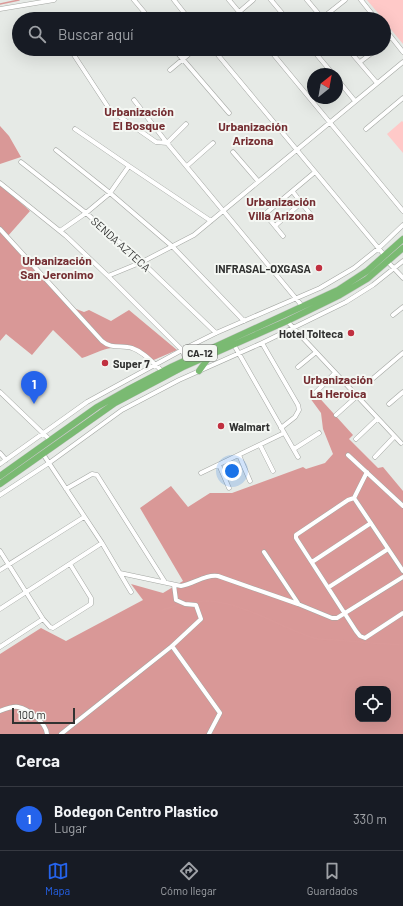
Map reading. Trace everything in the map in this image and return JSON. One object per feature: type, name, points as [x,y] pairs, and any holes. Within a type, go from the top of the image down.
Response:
[{"type":"highway","name":"CA-12","points":[[0,484],[115,403],[212,354],[287,322],[340,295],[367,279],[387,259],[403,239]]},
{"type":"highway","name":"CA-12","points":[[0,476],[107,401],[162,371],[338,290],[403,248]]},
{"type":"highway","points":[[199,370],[212,354]]},
{"type":"street","points":[[0,9],[54,0]]},
{"type":"street","points":[[134,0],[144,12]]},
{"type":"street","points":[[174,0],[183,12]]},
{"type":"street","points":[[229,0],[239,12],[253,0]]},
{"type":"street","points":[[271,0],[281,12]]},
{"type":"street","points":[[307,0],[316,12]]},
{"type":"street","points":[[330,12],[345,0]]},
{"type":"street","points":[[361,0],[370,12]]},
{"type":"street","points":[[391,37],[403,52]]},
{"type":"street","points":[[75,56],[110,110],[156,142],[167,143]]},
{"type":"street","points":[[180,56],[229,113]]},
{"type":"street","points":[[170,70],[186,56]]},
{"type":"street","points":[[219,56],[403,278]]},
{"type":"street","points":[[275,56],[403,211]]},
{"type":"street","points":[[318,56],[328,68]]},
{"type":"street","points":[[354,56],[377,83]]},
{"type":"street","points":[[360,62],[368,56]]},
{"type":"street","points":[[108,276],[142,262],[194,235],[296,149],[403,62]]},
{"type":"street","points":[[343,86],[355,101]]},
{"type":"street","points":[[366,129],[403,98]]},
{"type":"street","points":[[134,100],[167,143],[303,307]]},
{"type":"street","points":[[167,143],[186,124]]},
{"type":"street","points":[[75,129],[211,221]]},
{"type":"street","points":[[187,166],[213,143]]},
{"type":"street","points":[[56,150],[110,193],[173,247],[244,321]]},
{"type":"street","points":[[233,152],[258,181]]},
{"type":"street","name":"SENDA AZTECA","points":[[21,162],[86,213],[142,262],[216,333]]},
{"type":"street","points":[[60,231],[86,213],[110,193],[129,166]]},
{"type":"street","points":[[259,219],[315,172]]},
{"type":"street","points":[[0,183],[60,231],[108,276],[182,350],[186,360]]},
{"type":"street","points":[[293,192],[311,215]]},
{"type":"street","points":[[275,226],[301,203]]},
{"type":"street","points":[[265,214],[284,236]]},
{"type":"street","points":[[0,464],[87,402],[182,350],[216,333],[320,288],[354,268],[379,248],[403,225]]},
{"type":"street","points":[[0,229],[102,341],[110,346],[132,348],[147,357],[162,371]]},
{"type":"street","points":[[0,495],[49,463],[122,410],[199,370],[294,330],[346,302],[403,261]]},
{"type":"street","points":[[393,315],[403,307]]},
{"type":"street","points":[[287,322],[400,443]]},
{"type":"street","points":[[262,343],[298,405],[299,410],[295,417],[281,428]]},
{"type":"street","points":[[234,345],[298,457]]},
{"type":"street","points":[[298,367],[315,353]]},
{"type":"street","points":[[370,381],[403,353]]},
{"type":"street","points":[[316,392],[334,374]]},
{"type":"street","points":[[0,392],[50,440]]},
{"type":"street","points":[[389,404],[403,392]]},
{"type":"street","points":[[104,393],[107,401]]},
{"type":"street","points":[[336,416],[356,396]]},
{"type":"street","points":[[356,439],[377,419]]},
{"type":"street","points":[[201,473],[284,433]]},
{"type":"street","points":[[294,449],[319,433]]},
{"type":"street","points":[[375,456],[394,437]]},
{"type":"street","points":[[260,445],[273,472]]},
{"type":"street","points":[[0,453],[6,460]]},
{"type":"street","points":[[43,454],[102,543],[131,592]]},
{"type":"street","points":[[239,455],[250,481]]},
{"type":"street","points":[[348,455],[403,506]]},
{"type":"street","points":[[219,465],[229,488]]},
{"type":"street","points":[[368,472],[354,498],[348,500],[296,535],[296,538],[360,636],[365,638],[403,613]]},
{"type":"street","points":[[66,489],[92,474],[97,475],[165,582]]},
{"type":"street","points":[[354,498],[403,571]]},
{"type":"street","points":[[0,570],[84,517]]},
{"type":"street","points":[[312,562],[371,523]]},
{"type":"street","points":[[0,609],[102,543]]},
{"type":"street","points":[[329,587],[388,549]]},
{"type":"street","points":[[0,551],[43,620],[50,628],[53,628],[91,604],[91,598],[70,564]]},
{"type":"street","points":[[264,552],[298,604]]},
{"type":"street","points":[[120,573],[182,586],[187,586],[209,575],[213,575],[298,604],[332,618],[337,618],[346,614],[403,577]]},
{"type":"street","points":[[61,734],[172,646],[201,619],[196,605],[185,604],[176,600],[174,585]]},
{"type":"street","points":[[0,647],[43,620]]},
{"type":"street","points":[[172,646],[220,713],[209,734]]},
{"type":"street","points":[[0,711],[6,708],[18,707],[35,716],[46,730],[47,734]]},
{"type":"shaded area","points":[[367,0],[403,0],[403,44],[391,29],[391,12],[377,12]]},
{"type":"shaded area","points":[[402,121],[403,122],[403,153],[387,134]]},
{"type":"shaded area","points":[[0,126],[9,136],[21,157],[0,164]]},
{"type":"shaded area","points":[[0,184],[30,211],[7,237],[71,307],[84,312],[89,310],[111,321],[129,310],[177,350],[149,362],[138,352],[122,348],[108,349],[82,358],[53,330],[32,355],[6,334],[0,341]]},
{"type":"shaded area","points":[[315,393],[353,435],[349,439],[378,468],[383,467],[403,491],[403,734],[0,734],[0,654],[41,628],[66,641],[143,600],[131,584],[163,593],[183,581],[140,508],[171,486],[188,507],[210,493],[232,493],[303,467],[306,469],[325,463],[333,454],[323,429],[321,413],[310,398]]},
{"type":"waterway","points":[[0,4],[19,0]]},
{"type":"waterway","points":[[189,603],[204,601],[220,602],[236,606],[317,639],[403,645]]},
{"type":"waterway","points":[[162,610],[183,604]]},
{"type":"place","name":"INFRASAL-OXGASA","points":[[319,268]]},
{"type":"place","name":"Hotel Tolteca","points":[[351,333]]},
{"type":"place","name":"Super 7","points":[[105,363]]},
{"type":"place","name":"Bodegon Centro Plastico","points":[[34,404]]},
{"type":"place","name":"Walmart","points":[[221,426]]},
{"type":"district","name":"Urbanización El Bosque","points":[[139,118]]},
{"type":"district","name":"Urbanización Arizona","points":[[253,133]]},
{"type":"district","name":"Urbanización Villa Arizona","points":[[281,208]]},
{"type":"district","name":"Urbanización San Jeronimo","points":[[57,267]]},
{"type":"district","name":"Urbanización La Heroica","points":[[338,386]]}]
